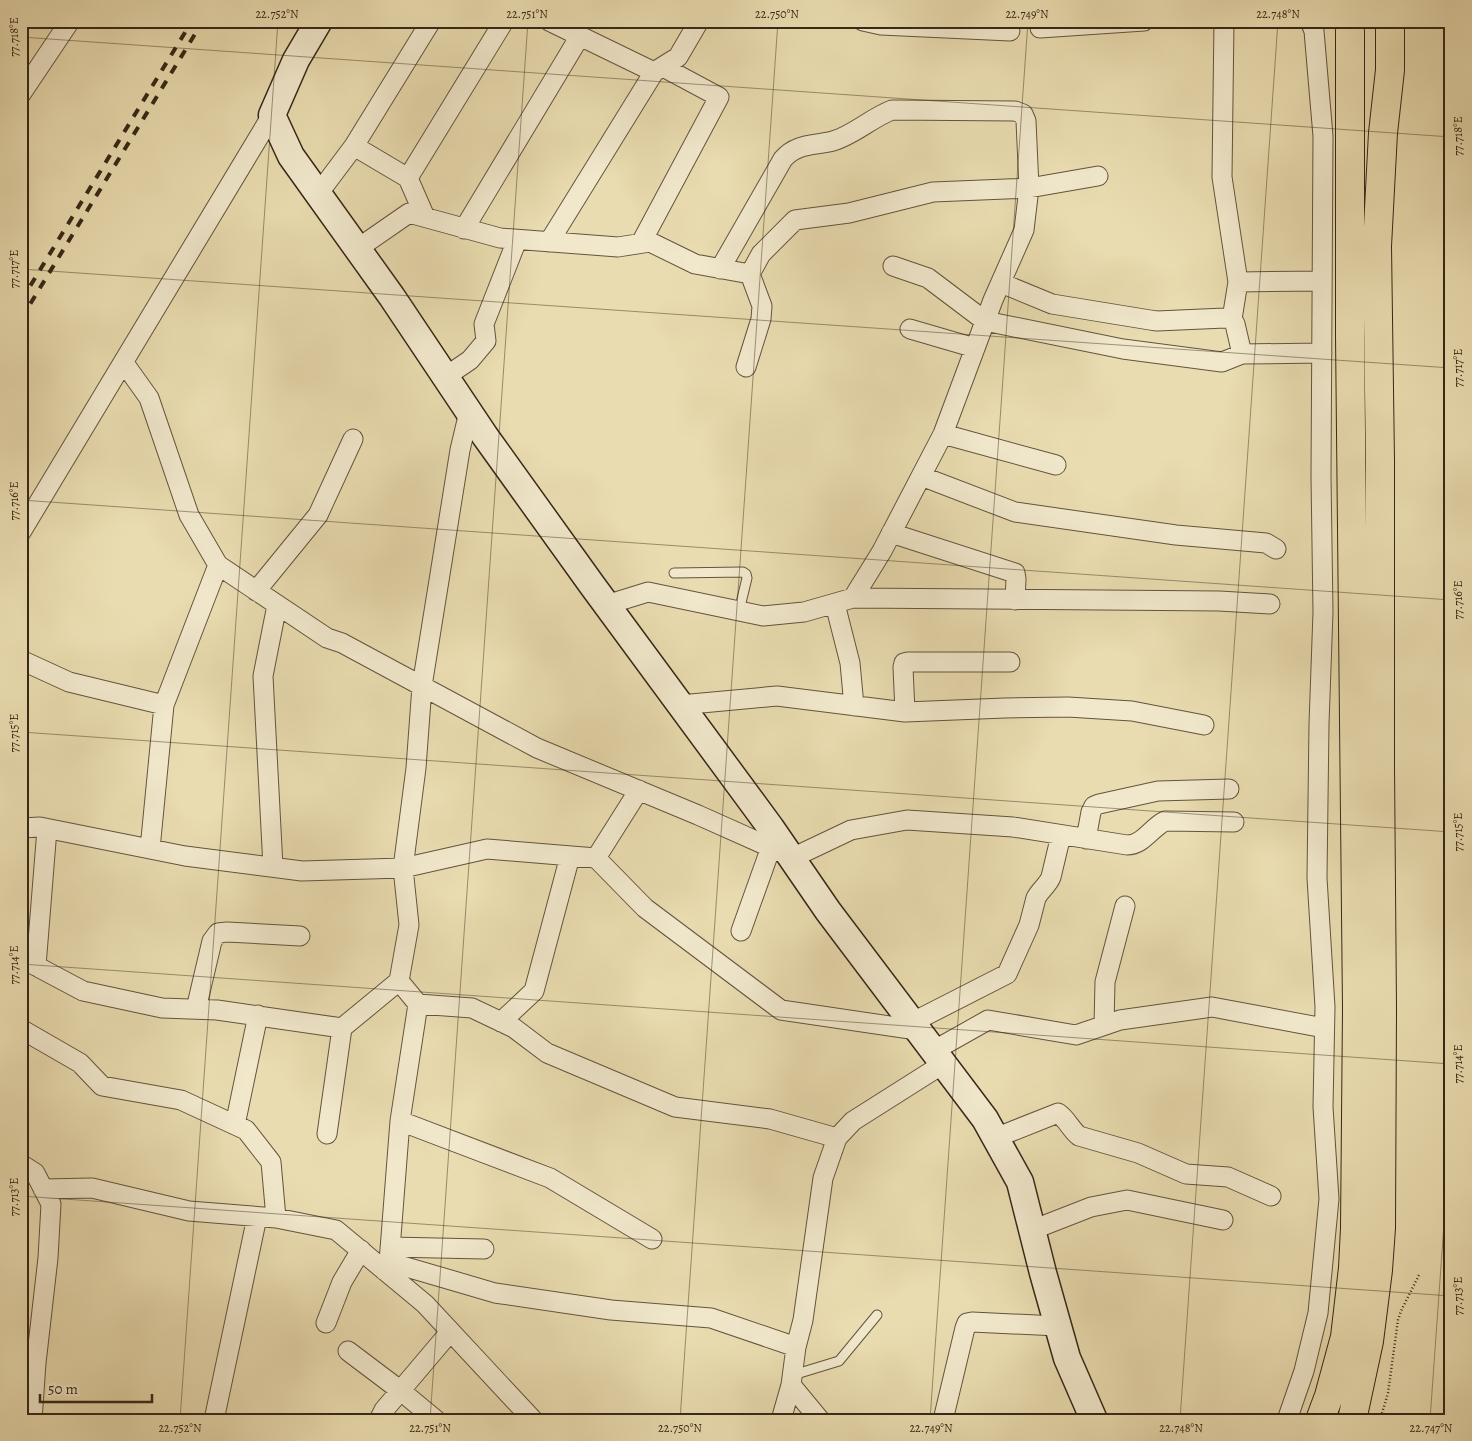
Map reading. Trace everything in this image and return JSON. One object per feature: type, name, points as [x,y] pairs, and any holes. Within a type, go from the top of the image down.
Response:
[{"type":"main road","points":[[319,21],[296,60],[272,115],[291,156],[392,297],[469,412],[606,605],[680,705],[784,854],[985,1119],[1020,1182],[1067,1358],[1094,1420]]},
{"type":"main road","points":[[1347,26],[1356,36],[1370,39],[1378,38],[1392,25]]},
{"type":"main road","points":[[1352,1420],[1369,1341],[1381,1228],[1380,461],[1377,246],[1383,134],[1390,70],[1392,25]]},
{"type":"main road","points":[[1320,1420],[1329,1396],[1345,1337],[1353,1268],[1355,1228],[1357,1009],[1347,26]]},
{"type":"street","points":[[21,94],[70,21]]},
{"type":"street","points":[[318,194],[354,146],[431,21]]},
{"type":"street","points":[[408,178],[504,21]]},
{"type":"street","points":[[549,21],[719,97],[641,243]]},
{"type":"street","points":[[549,242],[658,69],[678,57],[699,21]]},
{"type":"street","points":[[863,21],[881,25],[1010,31]]},
{"type":"street","points":[[1040,28],[1144,21]]},
{"type":"street","points":[[1224,21],[1222,177],[1238,282],[1232,319],[1235,324],[1242,354]]},
{"type":"street","points":[[1287,1420],[1304,1371],[1318,1313],[1329,1211],[1322,1107],[1324,1008],[1317,878],[1323,612],[1321,476],[1323,136],[1314,31],[1310,21]]},
{"type":"street","points":[[464,228],[580,36]]},
{"type":"street","points":[[720,269],[783,160],[790,152],[797,148],[834,141],[881,114],[892,110],[1015,111],[1023,114],[1026,122],[1029,188],[1024,230],[985,321],[942,434],[891,533],[853,598]]},
{"type":"street","points":[[21,532],[272,115]]},
{"type":"street","points":[[354,146],[408,178],[424,217]]},
{"type":"street","points":[[746,368],[761,319],[762,306],[750,274],[760,254],[795,220],[849,213],[934,192],[1029,188],[1098,176]]},
{"type":"street","points":[[357,249],[409,213],[500,238],[618,247],[650,242],[695,264],[750,274]]},
{"type":"street","points":[[445,377],[470,360],[486,341],[484,324],[517,240]]},
{"type":"street","points":[[894,266],[928,278],[985,321],[1132,351],[1222,362],[1242,354],[1322,353]]},
{"type":"street","points":[[1238,282],[1322,281]]},
{"type":"street","points":[[1001,284],[1052,304],[1150,320],[1232,319]]},
{"type":"street","points":[[910,329],[975,348]]},
{"type":"street","points":[[124,363],[149,398],[189,514],[218,565],[327,638],[342,643],[537,748],[698,814],[784,854]]},
{"type":"street","points":[[327,1134],[342,1028],[399,982],[409,925],[403,868],[416,768],[422,686],[460,450],[469,412]]},
{"type":"street","points":[[942,434],[1056,465]]},
{"type":"street","points":[[256,591],[318,515],[353,440]]},
{"type":"street","points":[[921,476],[1015,512],[1176,535],[1266,543],[1276,549]]},
{"type":"street","points":[[891,533],[1015,573],[1015,600]]},
{"type":"street","points":[[150,849],[164,705],[218,565]]},
{"type":"street","points":[[606,605],[648,592],[763,616],[804,612],[853,598],[1219,601],[1270,604]]},
{"type":"street","points":[[835,604],[850,663],[854,706]]},
{"type":"street","points":[[273,867],[263,676],[277,605]]},
{"type":"street","points":[[21,660],[69,682],[164,705]]},
{"type":"street","points":[[905,712],[904,663],[1010,662]]},
{"type":"street","points":[[680,705],[777,696],[905,712],[1068,706],[1132,711],[1204,725]]},
{"type":"street","points":[[1086,839],[1091,812],[1094,806],[1158,791],[1229,789]]},
{"type":"street","points":[[596,858],[639,790]]},
{"type":"street","points":[[741,931],[784,854],[851,830],[907,820],[1013,827],[1134,846],[1164,821],[1234,822]]},
{"type":"street","points":[[21,828],[47,829],[185,856],[302,871],[403,868],[487,849],[596,858],[645,908],[781,1010],[914,1026],[1007,974],[1029,925],[1036,898],[1049,883],[1061,835]]},
{"type":"street","points":[[47,829],[29,962],[83,991],[162,1008],[216,1010],[342,1028]]},
{"type":"street","points":[[501,1022],[534,991],[570,856]]},
{"type":"street","points":[[1104,1025],[1105,982],[1125,906]]},
{"type":"street","points":[[196,1009],[212,941],[218,933],[300,936]]},
{"type":"street","points":[[399,982],[418,1004],[472,1008],[514,1028],[547,1053],[675,1107],[770,1119],[837,1138]]},
{"type":"street","points":[[418,1004],[400,1121],[388,1260],[450,1332],[533,1420]]},
{"type":"street","points":[[781,1420],[792,1380],[796,1347],[803,1320],[823,1178],[837,1138],[853,1121],[988,1020],[1076,1035],[1120,1020],[1212,1007],[1324,1028]]},
{"type":"street","points":[[234,1125],[258,1015]]},
{"type":"street","points":[[21,1028],[80,1063],[102,1086],[180,1100],[246,1130],[271,1162],[276,1218]]},
{"type":"street","points":[[995,1138],[1058,1113],[1076,1134],[1080,1136],[1138,1153],[1186,1174],[1228,1177],[1271,1196]]},
{"type":"street","points":[[400,1121],[550,1178],[652,1240]]},
{"type":"street","points":[[21,1164],[35,1173],[51,1204],[32,1420]]},
{"type":"street","points":[[44,1190],[92,1188],[189,1211],[276,1218],[336,1230],[361,1250],[495,1293],[611,1310],[711,1318],[796,1347]]},
{"type":"street","points":[[1032,1230],[1091,1207],[1128,1200],[1223,1220]]},
{"type":"street","points":[[214,1420],[257,1217]]},
{"type":"street","points":[[388,1260],[484,1248]]},
{"type":"street","points":[[326,1323],[342,1282],[361,1250]]},
{"type":"street","points":[[943,1420],[964,1328],[967,1323],[1058,1326]]},
{"type":"street","points":[[379,1420],[384,1410],[450,1332]]},
{"type":"street","points":[[348,1351],[401,1390],[436,1420]]},
{"type":"street","points":[[792,1380],[820,1420]]},
{"type":"lane","points":[[674,573],[743,572],[747,578],[739,611]]},
{"type":"lane","points":[[792,1380],[839,1361],[877,1314]]},
{"type":"path","points":[[1380,1420],[1388,1394],[1398,1320],[1420,1273]]},
{"type":"railway","points":[[21,301],[192,21]]},
{"type":"railway","points":[[21,319],[203,21]]}]
